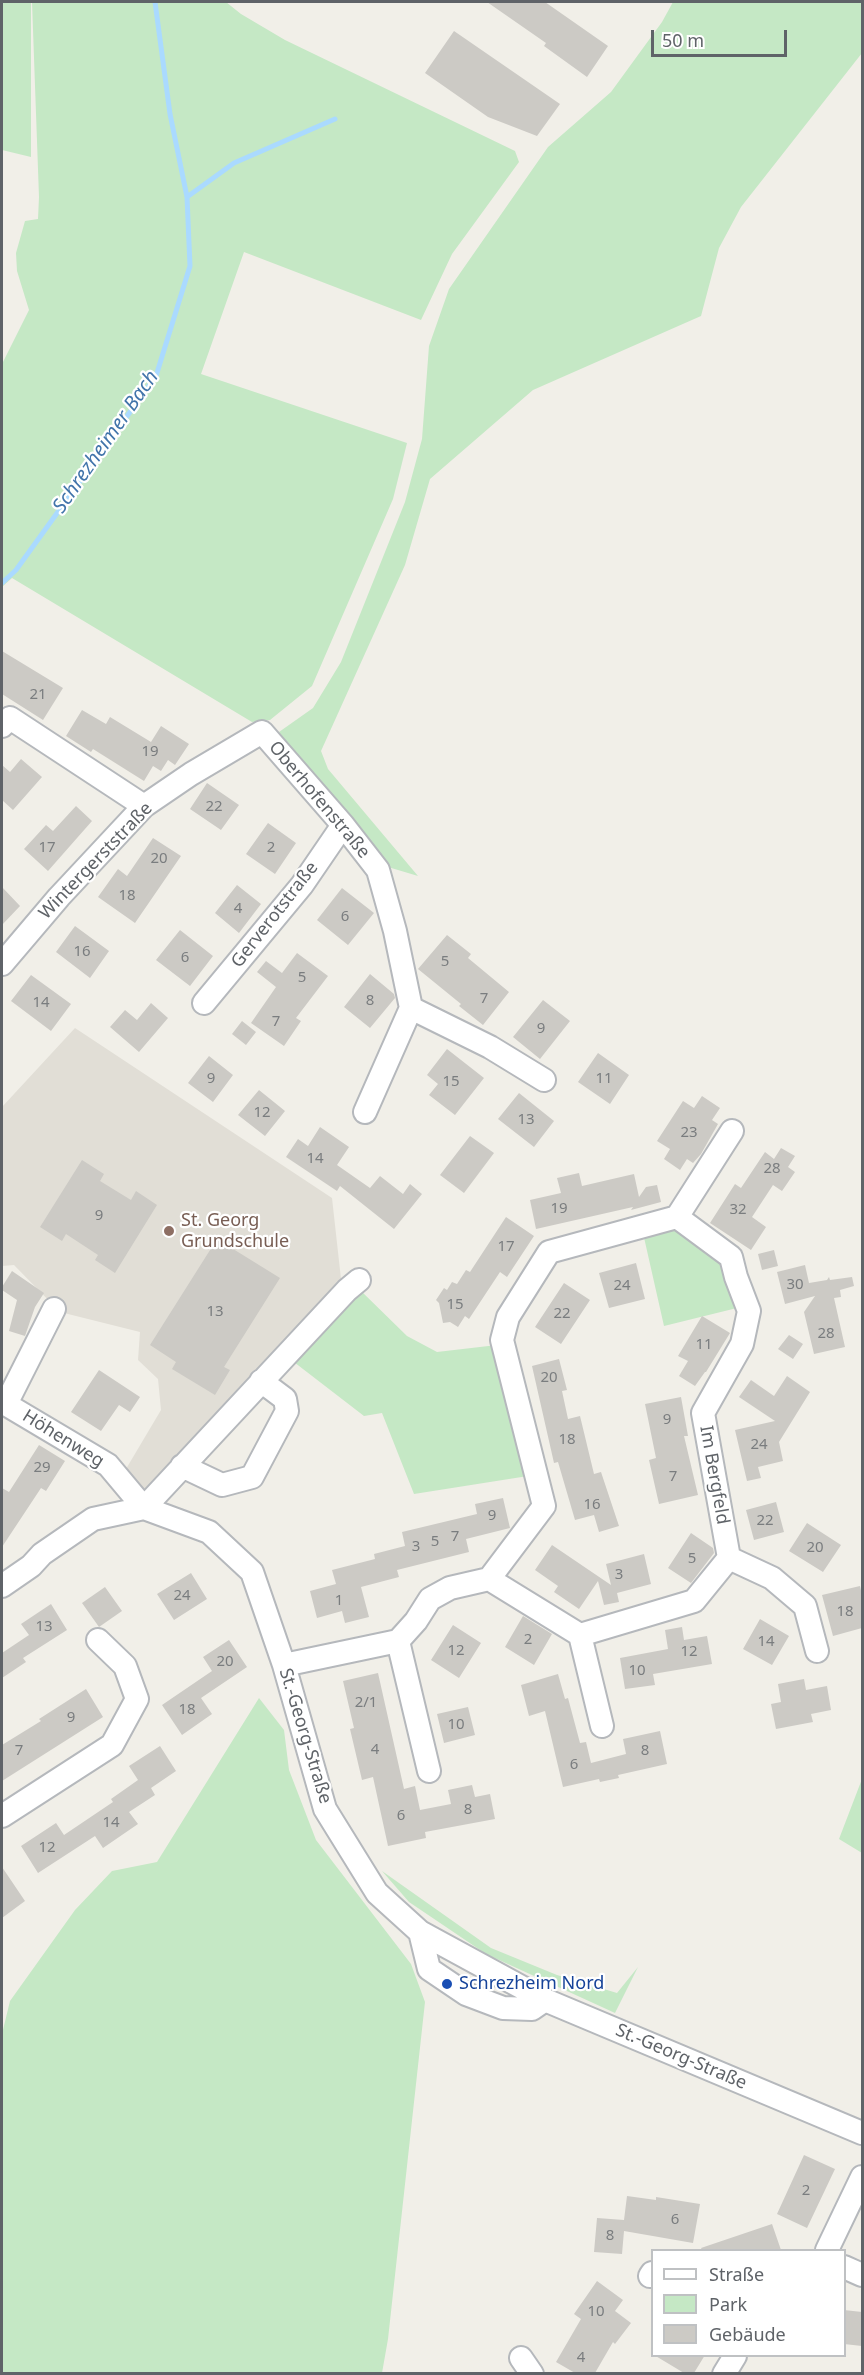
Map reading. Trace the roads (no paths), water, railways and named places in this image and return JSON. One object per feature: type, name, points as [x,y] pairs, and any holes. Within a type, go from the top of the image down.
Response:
[{"type":"street","points":[[2,726],[10,718],[144,806]]},
{"type":"street","name":"Wintergerststraße","points":[[2,964],[59,897],[144,806],[191,774],[262,732]]},
{"type":"street","name":"Oberhofenstraße","points":[[262,732],[343,825],[378,870],[395,931],[411,1008]]},
{"type":"street","name":"Gerverotstraße","points":[[204,1003],[302,885],[343,825]]},
{"type":"street","points":[[365,1112],[411,1008],[490,1047],[544,1080]]},
{"type":"street","points":[[284,1665],[398,1641],[416,1621],[430,1599],[450,1588],[489,1579],[544,1506],[502,1340],[508,1317],[549,1252],[677,1217],[732,1131]]},
{"type":"street","name":"Im Bergfeld","points":[[677,1217],[731,1257],[748,1311],[742,1344],[703,1413],[729,1558]]},
{"type":"street","points":[[2,1586],[31,1566],[42,1554],[93,1519],[144,1508],[261,1381],[359,1280]]},
{"type":"street","points":[[4,1403],[54,1310]]},
{"type":"street","points":[[182,1466],[222,1485],[252,1477],[287,1411],[285,1399],[261,1381]]},
{"type":"street","name":"Höhenweg","points":[[4,1403],[108,1465],[144,1508]]},
{"type":"street","name":"St.-Georg-Straße","points":[[144,1508],[209,1532],[252,1572],[284,1665],[325,1809],[377,1893],[420,1932],[545,2000],[862,2133]]},
{"type":"street","points":[[580,1635],[694,1601],[729,1558],[772,1578],[805,1606],[817,1651]]},
{"type":"street","points":[[489,1579],[580,1635],[602,1726]]},
{"type":"street","points":[[2,1816],[112,1745],[137,1699],[124,1666],[98,1640]]},
{"type":"street","points":[[398,1641],[429,1771]]},
{"type":"street","points":[[420,1932],[429,1969],[466,1995],[503,2008],[532,2009],[545,2000]]},
{"type":"street","points":[[827,2249],[862,2177]]},
{"type":"street","points":[[846,2268],[862,2275]]},
{"type":"street","points":[[724,2373],[734,2357]]},
{"type":"waterway","name":"Schrezheimer Bach","points":[[2,583],[16,570],[156,376],[190,266],[187,197],[170,114],[155,2]]},
{"type":"waterway","points":[[187,197],[234,163],[335,119]]},
{"type":"place","name":"St. Georg Grundschule","points":[[169,1231]]},
{"type":"place","name":"Schrezheim Nord","points":[[447,1984]]}]
